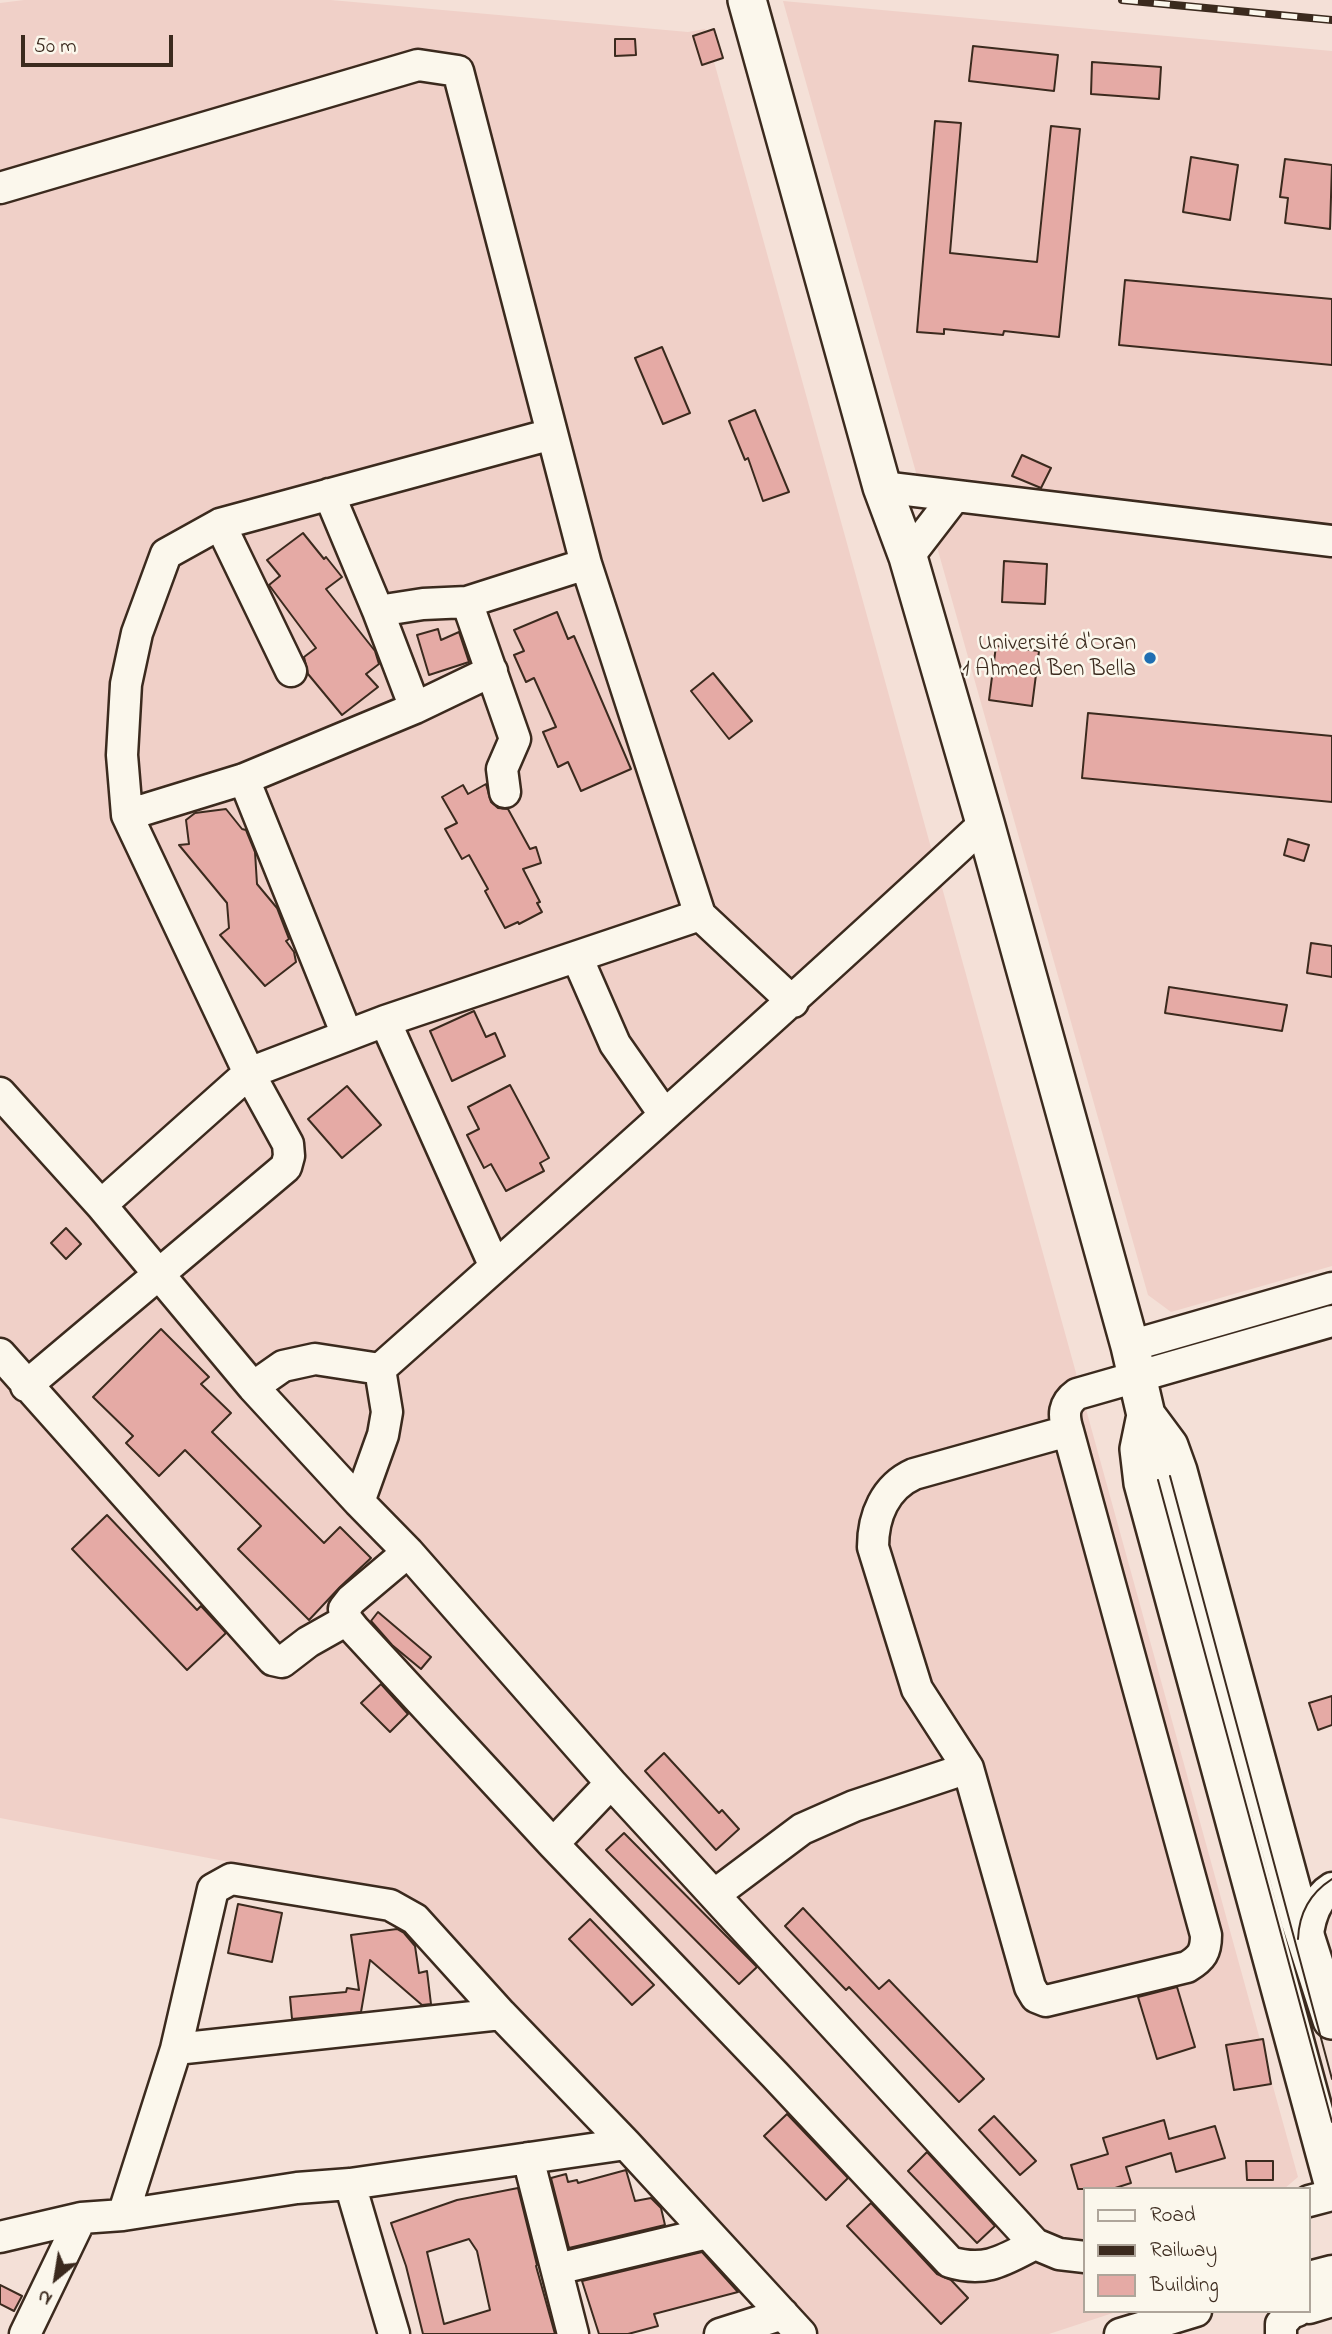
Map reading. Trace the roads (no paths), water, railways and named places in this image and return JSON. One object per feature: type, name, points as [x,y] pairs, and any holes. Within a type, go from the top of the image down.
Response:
[{"type":"main road","points":[[747,0],[883,487],[908,557],[985,823],[1134,1362],[1146,1415],[1169,1446],[1178,1471],[1288,1875],[1332,2020]]},
{"type":"main road","points":[[1146,1415],[1139,1449],[1143,1483],[1332,2179]]},
{"type":"street","points":[[0,188],[418,65],[458,71],[586,564],[700,915],[793,1002]]},
{"type":"street","points":[[26,1386],[286,1167],[289,1156],[288,1144],[249,1073],[127,815],[122,755],[126,684],[137,633],[166,554],[220,524],[552,434]]},
{"type":"street","points":[[883,487],[1332,541]]},
{"type":"street","points":[[329,494],[415,708]]},
{"type":"street","points":[[908,557],[955,496]]},
{"type":"street","points":[[220,524],[291,671]]},
{"type":"street","points":[[378,611],[423,604],[467,602],[586,564]]},
{"type":"street","points":[[467,602],[515,738],[502,769],[505,792]]},
{"type":"street","points":[[127,815],[244,779],[415,708],[492,671]]},
{"type":"street","points":[[244,779],[347,1035]]},
{"type":"street","points":[[380,1369],[793,1002],[985,823]]},
{"type":"street","points":[[101,1205],[249,1073],[385,1021],[700,915]]},
{"type":"street","points":[[578,957],[615,1044],[664,1114]]},
{"type":"street","points":[[385,1021],[495,1267]]},
{"type":"street","points":[[0,1093],[101,1205],[253,1387],[408,1552],[611,1783],[1035,2244],[1059,2255],[1084,2257]]},
{"type":"street","points":[[1068,1431],[900,1480],[882,1502],[873,1533],[873,1547],[917,1689],[968,1768],[1030,1987],[1036,1997],[1046,2001],[1187,1967],[1200,1959],[1206,1949],[1206,1935],[1068,1431],[1065,1409],[1069,1400],[1077,1394],[1134,1362],[1332,1288]]},
{"type":"street","points":[[1134,1362],[1332,1321]]},
{"type":"street","points":[[0,1354],[274,1660],[282,1662],[308,1642],[346,1620]]},
{"type":"street","points":[[253,1387],[283,1366],[316,1359],[380,1369]]},
{"type":"street","points":[[359,1502],[383,1435],[387,1412],[380,1369]]},
{"type":"street","points":[[408,1552],[351,1600],[344,1609],[346,1620],[553,1844],[950,2262],[970,2268],[1001,2262],[1035,2244]]},
{"type":"street","points":[[715,1895],[802,1829],[854,1806],[968,1768]]},
{"type":"street","points":[[553,1844],[611,1783]]},
{"type":"street","points":[[1288,1875],[1293,1883],[1304,1888],[1332,1887]]},
{"type":"street","points":[[123,2215],[176,2049],[214,1889],[231,1879],[390,1905],[404,1910],[792,2324]]},
{"type":"street","points":[[1307,1941],[1310,1919],[1320,1899],[1332,1887]]},
{"type":"street","points":[[176,2049],[501,2014]]},
{"type":"street","points":[[0,2237],[81,2218],[123,2215],[297,2188],[350,2184],[626,2144]]},
{"type":"street","points":[[528,2158],[573,2334]]},
{"type":"street","points":[[350,2184],[394,2334]]},
{"type":"street","points":[[1311,2200],[1332,2195]]},
{"type":"street","points":[[25,2334],[81,2218]]},
{"type":"street","points":[[557,2269],[708,2233]]},
{"type":"street","points":[[1311,2276],[1332,2271]]},
{"type":"street","points":[[1311,2307],[1332,2301]]},
{"type":"street","points":[[1120,2334],[1189,2313]]},
{"type":"street","points":[[1281,2334],[1281,2325],[1291,2313]]},
{"type":"street","points":[[720,2334],[792,2324]]},
{"type":"tram line","points":[[1170,1476],[1332,2079]]},
{"type":"tram line","points":[[1158,1480],[1332,2122]]},
{"type":"tram line","points":[[1298,1939],[1303,1912],[1312,1897],[1332,1879]]},
{"type":"railway","points":[[1122,0],[1332,20]]},
{"type":"place","name":"Université d'Oran 1 Ahmed Ben Bella","points":[[1150,658]]}]
